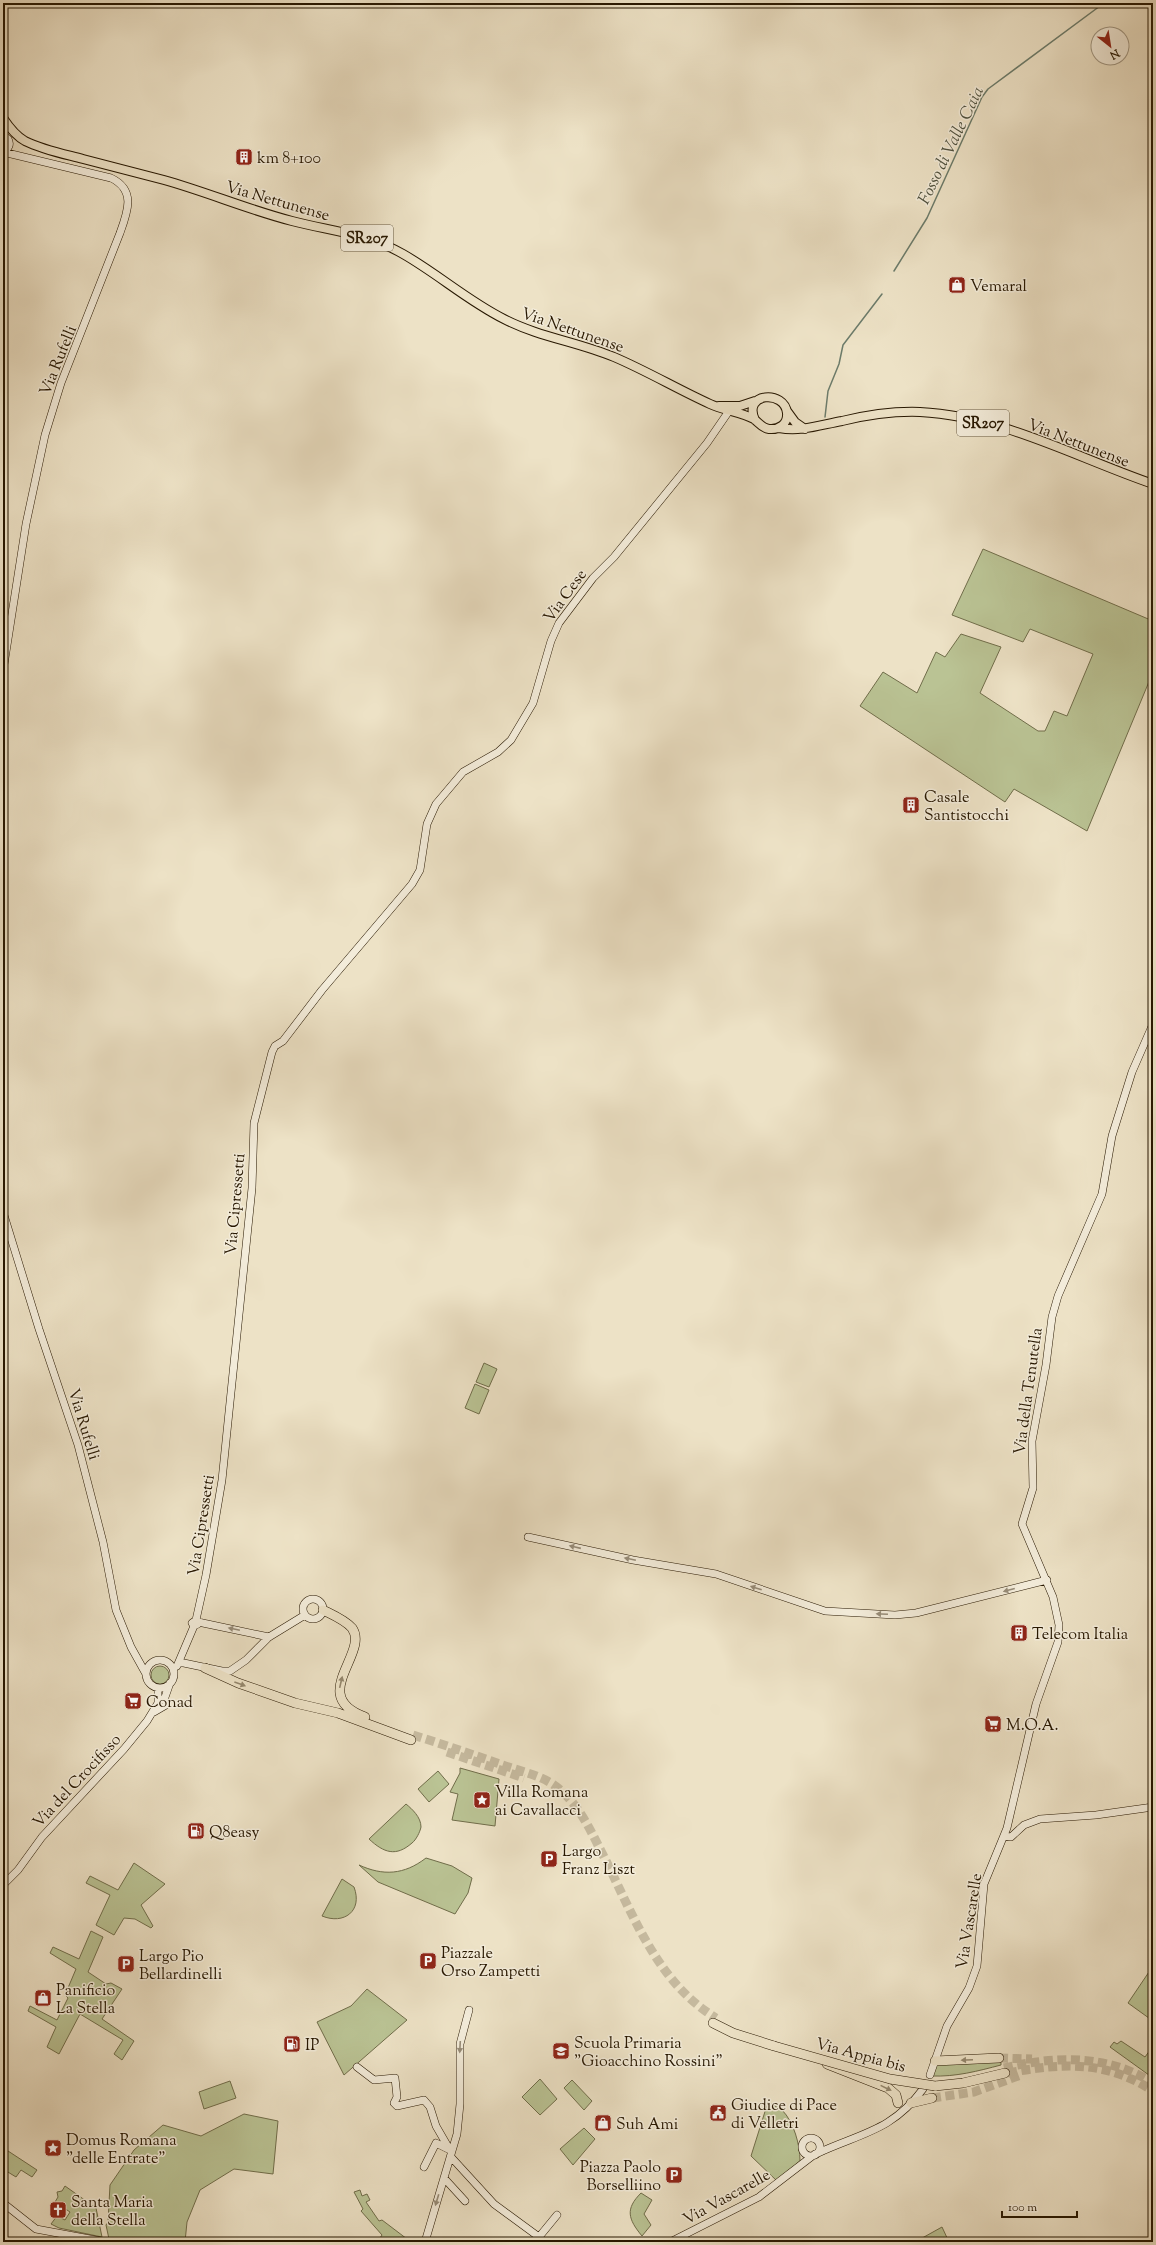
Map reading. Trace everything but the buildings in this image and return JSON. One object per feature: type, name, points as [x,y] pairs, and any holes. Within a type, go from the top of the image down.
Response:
[{"type":"highway","points":[[205,1668],[238,1683],[295,1703],[338,1713],[412,1738],[356,1714],[344,1703],[340,1691],[342,1676],[355,1645],[354,1633],[347,1624],[323,1610]]},
{"type":"highway","name":"Via Appia bis","points":[[715,2020],[809,2056],[896,2080],[960,2078],[1004,2071]]},
{"type":"highway","name":"Via Appia bis","points":[[775,2043],[895,2074],[934,2080]]},
{"type":"highway","points":[[809,2056],[890,2089],[896,2095],[898,2103]]},
{"type":"highway","points":[[935,2061],[999,2058]]},
{"type":"highway","points":[[911,2103],[932,2098]]},
{"type":"main road","name":"Via Nettunense","points":[[3,118],[8,130],[23,140],[65,154],[167,181],[285,219],[359,235],[381,242],[412,259],[490,312],[511,323],[612,356],[714,406],[755,420],[763,427],[805,429],[892,412],[921,412],[956,416],[1050,444],[1153,484]]},
{"type":"main road","name":"Via Nettunense","points":[[714,406],[740,406],[764,397],[774,398],[782,404],[795,422],[805,429]]},
{"type":"main road","points":[[755,401],[752,412],[755,420]]},
{"type":"main road","points":[[779,428],[786,421],[787,411]]},
{"type":"street","points":[[3,152],[8,141],[8,130]]},
{"type":"street","points":[[8,141],[23,140]]},
{"type":"street","points":[[8,141],[16,154]]},
{"type":"street","name":"Via Rufelli","points":[[3,152],[111,178],[125,188],[129,202],[127,214],[97,296],[60,388],[45,435],[26,524],[3,671]]},
{"type":"street","name":"Via Cese","points":[[423,842],[432,812],[452,783],[468,768],[503,748],[523,722],[534,699],[550,641],[560,621],[593,578],[614,556],[707,443],[729,411]]},
{"type":"street","name":"Via Cipressetti","points":[[174,1673],[196,1623],[210,1552],[223,1473],[252,1188],[254,1122],[272,1052],[275,1046],[283,1041],[322,990],[411,886],[420,870],[423,842]]},
{"type":"street","name":"Via della Tenutella","points":[[1004,1836],[1038,1699],[1058,1642],[1057,1613],[1047,1580],[1025,1533],[1022,1522],[1033,1486],[1032,1441],[1046,1365],[1052,1317],[1058,1296],[1102,1194],[1112,1136],[1132,1072],[1153,1024]]},
{"type":"street","name":"Via Rufelli","points":[[3,1212],[39,1329],[78,1445],[103,1542],[112,1598],[131,1647],[146,1674]]},
{"type":"street","points":[[528,1537],[613,1555],[716,1574],[814,1608],[836,1612],[897,1615],[916,1613],[1047,1580]]},
{"type":"street","points":[[311,1599],[321,1602],[323,1610],[320,1616],[314,1619],[305,1615],[303,1605],[311,1599]]},
{"type":"street","points":[[170,1664],[174,1673],[164,1700],[156,1688],[148,1681],[146,1674],[147,1670],[153,1663],[161,1660],[170,1664],[179,1662],[225,1672],[233,1670],[269,1637],[305,1615]]},
{"type":"street","points":[[196,1623],[269,1637]]},
{"type":"street","name":"Via Rufelli","points":[[131,1647],[144,1660],[153,1663]]},
{"type":"street","points":[[156,1688],[163,1687],[170,1683]]},
{"type":"street","name":"Via del Crocifisso","points":[[3,1885],[18,1870],[42,1837],[124,1749],[154,1712],[158,1700],[156,1688]]},
{"type":"street","points":[[154,1712],[166,1705]]},
{"type":"street","points":[[1004,1836],[1011,1837],[1028,1823],[1047,1817],[1096,1815],[1153,1807]]},
{"type":"street","name":"Via Vascarelle","points":[[934,2080],[935,2061],[947,2026],[969,1988],[976,1971],[979,1954],[984,1884],[1004,1836]]},
{"type":"street","points":[[449,2148],[460,2104],[460,2044],[469,2010]]},
{"type":"street","points":[[357,2067],[374,2080],[394,2078],[397,2097],[394,2103],[397,2106],[424,2100],[430,2107],[436,2126],[449,2148],[451,2157],[494,2204],[540,2237],[557,2215]]},
{"type":"street","name":"Via Vascarelle","points":[[670,2242],[749,2203],[816,2154],[877,2130],[911,2103],[923,2089]]},
{"type":"street","points":[[817,2140],[820,2147],[816,2154],[810,2156],[804,2152],[802,2146],[804,2141],[812,2138],[839,2144]]},
{"type":"street","points":[[424,2167],[436,2143],[449,2148]]},
{"type":"street","name":"Via Vascarelle","points":[[794,2171],[803,2160],[804,2152]]},
{"type":"street","points":[[425,2242],[451,2157]]},
{"type":"street","points":[[444,2178],[465,2201]]},
{"type":"street","points":[[3,2203],[36,2229],[106,2242]]},
{"type":"green space","points":[[983,549],[1153,621],[1153,672],[1087,831],[1014,789],[1005,802],[860,706],[883,672],[917,693],[936,652],[945,657],[961,634],[1001,647],[980,693],[1038,731],[1045,731],[1054,711],[1067,716],[1093,654],[1030,629],[1023,642],[952,615]]},
{"type":"green space","points":[[484,1363],[497,1369],[489,1387],[476,1382]]},
{"type":"green space","points":[[475,1384],[489,1390],[479,1414],[465,1408]]},
{"type":"green space","points":[[160,1666],[166,1669],[169,1675],[166,1681],[160,1684],[154,1681],[151,1675],[154,1669]]},
{"type":"green space","points":[[460,1768],[499,1779],[495,1826],[452,1820],[458,1794],[450,1792],[460,1773]]},
{"type":"green space","points":[[438,1771],[449,1784],[429,1802],[418,1789]]},
{"type":"green space","points":[[406,1804],[416,1814],[421,1823],[420,1831],[413,1842],[395,1852],[390,1852],[374,1844],[369,1839]]},
{"type":"green space","points":[[426,1858],[452,1866],[472,1878],[468,1893],[455,1914],[378,1882],[359,1865],[376,1871],[393,1872],[410,1868]]},
{"type":"green space","points":[[134,1863],[165,1884],[141,1905],[153,1926],[151,1928],[135,1919],[124,1918],[114,1935],[96,1925],[110,1895],[86,1883],[90,1876],[118,1890]]},
{"type":"green space","points":[[342,1879],[354,1887],[356,1903],[354,1909],[350,1914],[338,1919],[322,1916]]},
{"type":"green space","points":[[91,1931],[103,1937],[88,1972],[106,1984],[111,1983],[122,1989],[102,2019],[134,2041],[122,2060],[114,2054],[123,2040],[80,2014],[59,2054],[47,2047],[56,2027],[28,2011],[30,2006],[57,2020],[68,1998],[65,1995],[76,1969],[50,1953],[53,1947],[79,1959]]},
{"type":"green space","points":[[1153,1966],[1153,2021],[1128,2003]]},
{"type":"green space","points":[[367,1989],[407,2020],[344,2075],[317,2022],[351,2006]]},
{"type":"green space","points":[[1121,2041],[1145,2057],[1153,2046],[1153,2078],[1110,2047],[1114,2042],[1117,2044]]},
{"type":"green space","points":[[1001,2062],[1001,2065],[967,2073],[949,2076],[931,2076],[936,2066],[944,2063]]},
{"type":"green space","points":[[540,2079],[557,2099],[540,2115],[522,2097]]},
{"type":"green space","points":[[572,2080],[592,2101],[584,2110],[564,2088]]},
{"type":"green space","points":[[230,2081],[236,2098],[204,2109],[199,2092]]},
{"type":"green space","points":[[768,2102],[782,2110],[790,2121],[796,2134],[800,2155],[800,2161],[777,2181],[751,2156]]},
{"type":"green space","points":[[244,2114],[278,2121],[273,2174],[234,2169],[200,2190],[187,2222],[185,2242],[144,2242],[136,2239],[132,2242],[122,2239],[120,2242],[113,2242],[109,2239],[106,2225],[108,2222],[110,2185],[134,2150],[163,2125],[201,2136]]},
{"type":"green space","points":[[584,2128],[595,2139],[573,2165],[560,2149]]},
{"type":"green space","points":[[5,2149],[37,2170],[32,2177],[21,2170],[16,2177],[3,2169],[3,2151]]},
{"type":"green space","points":[[65,2186],[96,2208],[102,2237],[59,2228],[51,2224],[57,2216],[65,2220],[70,2212],[55,2202],[58,2197],[57,2192],[62,2191]]},
{"type":"green space","points":[[360,2190],[362,2196],[367,2194],[370,2200],[366,2202],[379,2221],[382,2220],[411,2242],[385,2242],[380,2238],[382,2235],[361,2211],[363,2209],[354,2192]]},
{"type":"green space","points":[[641,2193],[652,2200],[644,2214],[651,2225],[642,2236],[631,2219],[630,2214],[632,2204]]},
{"type":"green space","points":[[942,2227],[949,2242],[915,2242]]},
{"type":"waterway","name":"Fosso di Valle Caia","points":[[894,271],[927,218],[982,97],[988,89],[1104,3]]},
{"type":"waterway","points":[[825,417],[828,391],[839,364],[843,345],[882,294]]},
{"type":"tunnel","points":[[413,1735],[538,1777],[552,1784],[565,1794],[588,1826],[647,1943],[661,1965],[677,1985],[695,2003],[716,2018]]},
{"type":"tunnel","points":[[447,1752],[524,1778]]},
{"type":"tunnel","points":[[999,2058],[1032,2059]]},
{"type":"tunnel","points":[[1004,2068],[1043,2061],[1081,2060],[1099,2062],[1118,2067],[1153,2083]]},
{"type":"tunnel","points":[[1008,2073],[1047,2067],[1065,2066],[1101,2069],[1135,2081],[1153,2091]]},
{"type":"tunnel","points":[[932,2098],[974,2092],[1021,2075]]},
{"type":"place","name":"km 8+100","points":[[244,157]]},
{"type":"place","name":"Vemaral","points":[[957,285]]},
{"type":"place","name":"Casale Santistocchi","points":[[911,805]]},
{"type":"place","name":"Telecom Italia","points":[[1019,1633]]},
{"type":"place","name":"Conad","points":[[133,1701]]},
{"type":"place","name":"M.O.A.","points":[[993,1724]]},
{"type":"place","name":"Villa Romana ai Cavallacci","points":[[482,1800]]},
{"type":"place","name":"Q8easy","points":[[196,1831]]},
{"type":"place","name":"Largo Franz Liszt","points":[[549,1859]]},
{"type":"place","name":"Piazzale Orso Zampetti","points":[[428,1961]]},
{"type":"place","name":"Largo Pio Bellardinelli","points":[[126,1964]]},
{"type":"place","name":"Panificio La Stella","points":[[43,1998]]},
{"type":"place","name":"IP","points":[[292,2044]]},
{"type":"place","name":"Scuola Primaria \"Gioacchino Rossini\"","points":[[561,2051]]},
{"type":"place","name":"Giudice di Pace di Velletri","points":[[718,2113]]},
{"type":"place","name":"Suh Ami","points":[[603,2123]]},
{"type":"place","name":"Domus Romana \"delle Entrate\"","points":[[53,2148]]},
{"type":"place","name":"Piazza Paolo Borselliino","points":[[674,2175]]},
{"type":"place","name":"Santa Maria della Stella","points":[[58,2210]]}]
